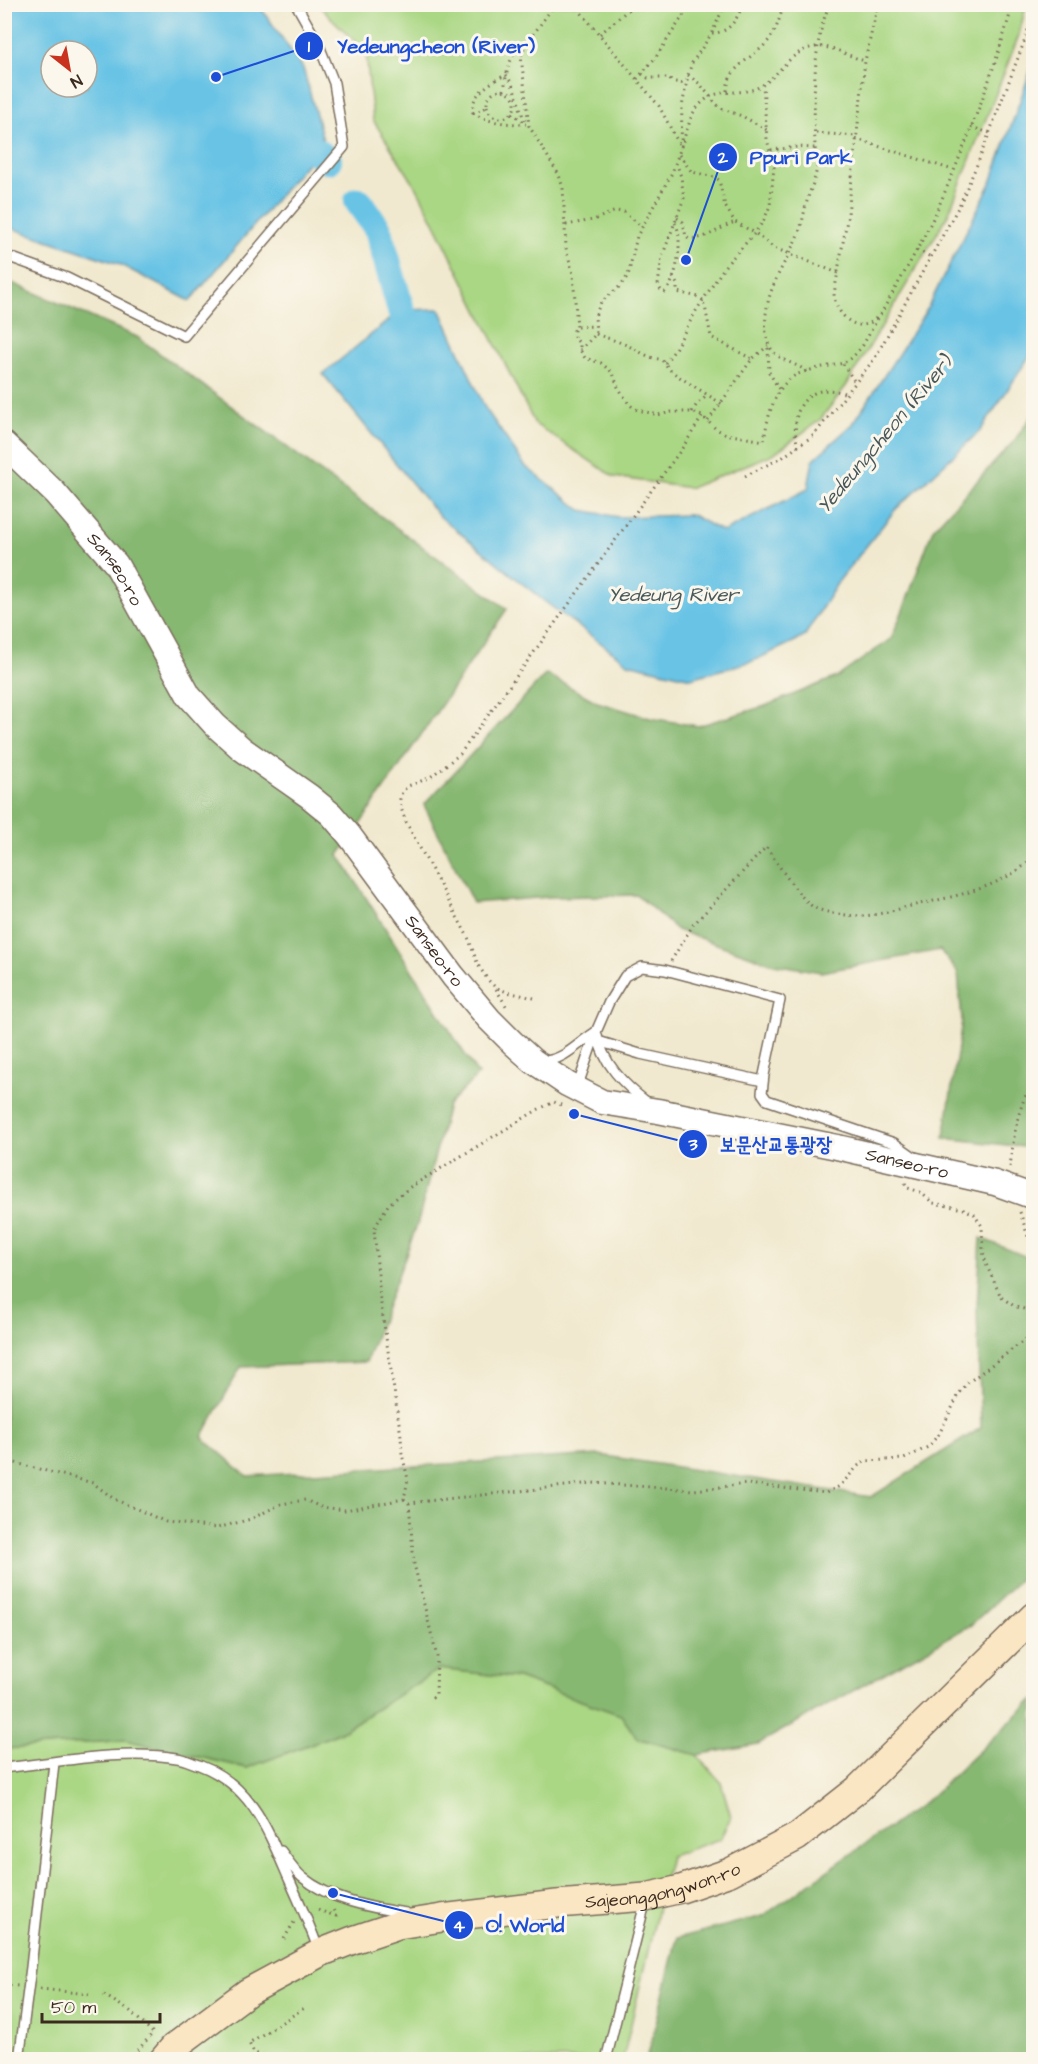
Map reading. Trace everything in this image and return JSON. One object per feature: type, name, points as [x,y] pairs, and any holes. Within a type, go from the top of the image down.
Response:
[{"type":"main road","name":"Sajeonggongwon-ro","points":[[164,2060],[174,2047],[248,1992],[320,1953],[398,1925],[557,1904],[646,1897],[681,1889],[730,1872],[797,1837],[858,1789],[1034,1616]]},
{"type":"street","name":"Sanseo-ro","points":[[4,444],[55,493],[116,564],[189,696],[215,725],[242,749],[331,814],[453,976],[489,1019],[533,1061],[567,1084],[571,1097],[658,1111],[837,1147],[995,1183],[1023,1194]]},
{"type":"lane","points":[[4,255],[67,278],[184,336],[344,147],[334,83],[318,43],[296,4]]},
{"type":"lane","points":[[571,1097],[597,1037],[609,1002],[625,976],[642,967],[665,970],[780,1000],[763,1080],[762,1093],[767,1100],[894,1143],[933,1170]]},
{"type":"lane","points":[[597,1037],[603,1053],[621,1081],[658,1111]]},
{"type":"lane","points":[[533,1061],[552,1061],[562,1058],[585,1039],[597,1037],[640,1054],[763,1080]]},
{"type":"lane","points":[[4,1768],[131,1755],[179,1758],[215,1771],[239,1790],[253,1805],[273,1842],[320,1953]]},
{"type":"lane","points":[[18,2060],[33,1955],[54,1763]]},
{"type":"lane","points":[[273,1842],[300,1876],[324,1891],[383,1910],[441,1918]]},
{"type":"lane","points":[[606,2060],[646,1897]]},
{"type":"path","points":[[528,125],[521,56],[525,46],[555,4]]},
{"type":"path","points":[[574,4],[658,106],[681,148]]},
{"type":"path","points":[[600,34],[635,4]]},
{"type":"path","points":[[637,79],[691,4]]},
{"type":"path","points":[[681,148],[680,127],[688,75],[692,63],[712,33],[725,4]]},
{"type":"path","points":[[712,33],[719,33],[729,28],[743,4]]},
{"type":"path","points":[[727,91],[728,79],[733,71],[759,50],[775,32],[784,4]]},
{"type":"path","points":[[780,391],[769,372],[767,306],[774,280],[799,231],[817,165],[815,148],[816,66],[821,29],[830,4]]},
{"type":"path","points":[[878,4],[865,61],[848,214],[834,303],[838,311],[854,323],[872,322],[879,315]]},
{"type":"path","points":[[506,75],[528,125],[559,175],[563,188],[566,248],[573,274],[577,327],[574,330],[574,337],[580,344],[580,350],[585,358],[601,363],[613,373],[618,387],[635,409],[658,415],[692,412],[702,416],[716,429],[726,434],[764,441],[766,421],[786,382],[807,371],[843,364],[853,358],[862,345],[940,202],[994,69],[1013,4]]},
{"type":"path","points":[[746,476],[766,467],[814,435],[875,358],[958,206],[991,133],[1034,9]]},
{"type":"path","points":[[504,91],[511,57],[515,50],[533,34]]},
{"type":"path","points":[[597,334],[596,316],[601,303],[628,276],[633,244],[676,162],[692,114],[697,106],[727,91],[747,91],[763,85],[802,50],[818,46],[827,47],[865,61]]},
{"type":"path","points":[[642,74],[648,78],[669,78],[672,81],[686,84]]},
{"type":"path","points":[[473,113],[474,102],[481,91],[506,75]]},
{"type":"path","points":[[688,75],[700,84],[723,109],[742,116],[767,130]]},
{"type":"path","points":[[664,363],[674,351],[696,311],[725,267],[755,233],[770,206],[774,168],[767,139],[763,85]]},
{"type":"path","points":[[497,91],[509,93],[515,102],[512,113],[500,118],[494,116],[487,107],[491,94],[497,91]]},
{"type":"path","points":[[473,113],[487,107]]},
{"type":"path","points":[[473,113],[496,122],[528,125]]},
{"type":"path","points":[[512,113],[528,125]]},
{"type":"path","points":[[971,127],[991,133]]},
{"type":"path","points":[[816,133],[856,138],[953,170]]},
{"type":"path","points":[[771,150],[797,147],[815,148]]},
{"type":"path","points":[[679,155],[692,172],[719,180],[725,206],[735,222],[755,233],[774,248],[838,273]]},
{"type":"path","points":[[675,223],[680,239],[673,277],[665,292],[659,290],[662,257],[684,198],[676,162]]},
{"type":"path","points":[[566,225],[593,220],[616,211],[624,212],[641,226]]},
{"type":"path","points":[[677,218],[683,222],[686,237],[689,239],[708,236],[735,222]]},
{"type":"path","points":[[916,249],[931,257]]},
{"type":"path","points":[[673,277],[677,284],[677,291],[699,297],[704,301],[711,337],[752,359]]},
{"type":"path","points":[[577,327],[595,326]]},
{"type":"path","points":[[580,350],[597,334]]},
{"type":"path","points":[[597,334],[629,346],[653,359],[661,359],[676,374],[722,404]]},
{"type":"path","points":[[708,421],[722,404],[738,376],[752,359],[768,346]]},
{"type":"path","points":[[768,346],[779,357],[807,371]]},
{"type":"path","points":[[843,364],[855,382]]},
{"type":"path","points":[[798,447],[794,431],[796,415],[802,403],[821,391],[840,391],[847,394]]},
{"type":"path","points":[[692,412],[697,404],[708,395]]},
{"type":"path","points":[[503,998],[478,965],[468,937],[406,822],[400,799],[402,792],[408,786],[429,778],[460,754],[683,447],[702,416]]},
{"type":"path","points":[[665,970],[693,925],[766,847],[811,905],[826,911],[856,916],[880,913],[967,893],[1015,872],[1034,857]]},
{"type":"path","points":[[495,987],[534,998]]},
{"type":"path","points":[[1034,1083],[1025,1096],[1012,1153],[1010,1177],[1023,1194],[1034,1255]]},
{"type":"path","points":[[404,1499],[408,1479],[402,1454],[380,1298],[374,1229],[388,1205],[410,1187],[539,1109],[571,1097]]},
{"type":"path","points":[[888,1160],[908,1188],[920,1192],[933,1203],[964,1209],[974,1214],[982,1226],[986,1264],[1001,1297],[1014,1306],[1034,1312]]},
{"type":"path","points":[[4,1460],[93,1483],[114,1499],[166,1521],[217,1528],[251,1519],[281,1504],[305,1500],[321,1508],[345,1510],[404,1499],[409,1503],[593,1483],[694,1490],[747,1484],[816,1492],[832,1491],[866,1461],[904,1458],[928,1447],[939,1434],[966,1384],[1034,1333]]},
{"type":"path","points":[[409,1503],[414,1564],[437,1657],[436,1694],[432,1698]]},
{"type":"path","points":[[332,1906],[336,1916]]},
{"type":"path","points":[[318,1910],[341,1920]]},
{"type":"path","points":[[284,1939],[298,1916]]},
{"type":"path","points":[[4,1985],[20,1987]]},
{"type":"path","points":[[35,1989],[89,1994]]},
{"type":"path","points":[[104,1995],[130,2011],[153,2032],[129,2060]]},
{"type":"path","points":[[281,2060],[254,2053],[249,2043],[306,2007]]},
{"type":"green space","points":[[318,5],[1026,5],[1019,35],[948,215],[846,386],[820,420],[773,454],[690,488],[614,477],[535,424],[418,190],[373,120],[366,52]]},
{"type":"green space","points":[[5,280],[137,337],[507,609],[339,855],[478,1075],[448,1105],[418,1222],[366,1362],[241,1367],[202,1437],[247,1476],[599,1455],[871,1497],[981,1428],[977,1308],[981,1238],[1034,1260],[1033,1567],[971,1625],[758,1744],[697,1755],[637,1738],[621,1715],[518,1678],[439,1669],[339,1733],[247,1768],[126,1740],[5,1749]]},
{"type":"green space","points":[[1033,414],[1033,1148],[944,1138],[962,1021],[958,973],[940,950],[821,972],[774,964],[677,930],[637,895],[550,897],[473,903],[424,805],[546,674],[597,702],[650,718],[698,726],[765,706],[837,677],[891,639],[933,529],[1015,440]]},
{"type":"green space","points":[[439,1669],[518,1678],[621,1715],[637,1738],[697,1755],[721,1782],[731,1817],[720,1839],[670,1856],[623,2059],[5,2060],[5,1749],[126,1740],[247,1768],[339,1733]]},
{"type":"green space","points":[[1033,1700],[1033,2059],[647,2059],[677,1938],[763,1916],[925,1802]]},
{"type":"water","points":[[5,4],[259,5],[303,68],[324,143],[190,301],[119,264],[5,226]]},
{"type":"water","name":"Yedeung River","points":[[1033,64],[1033,351],[981,430],[895,510],[838,582],[804,637],[753,661],[691,678],[628,663],[544,601],[438,515],[323,374],[401,310],[440,309],[485,408],[525,466],[581,510],[618,517],[692,515],[723,532],[808,489],[813,460],[853,424],[925,313],[991,183]]},
{"type":"waterway","name":"Yedeungcheon (River)","points":[[284,128],[328,160]]},
{"type":"waterway","name":"Yedeungcheon (River)","points":[[358,201],[378,229],[401,310],[418,344]]},
{"type":"place","name":"Yedeungcheon (River)","points":[[216,77]]},
{"type":"place","name":"Ppuri Park","points":[[686,260]]},
{"type":"place","name":"보문산교통광장","points":[[574,1114]]},
{"type":"place","name":"O! World","points":[[333,1893]]}]
